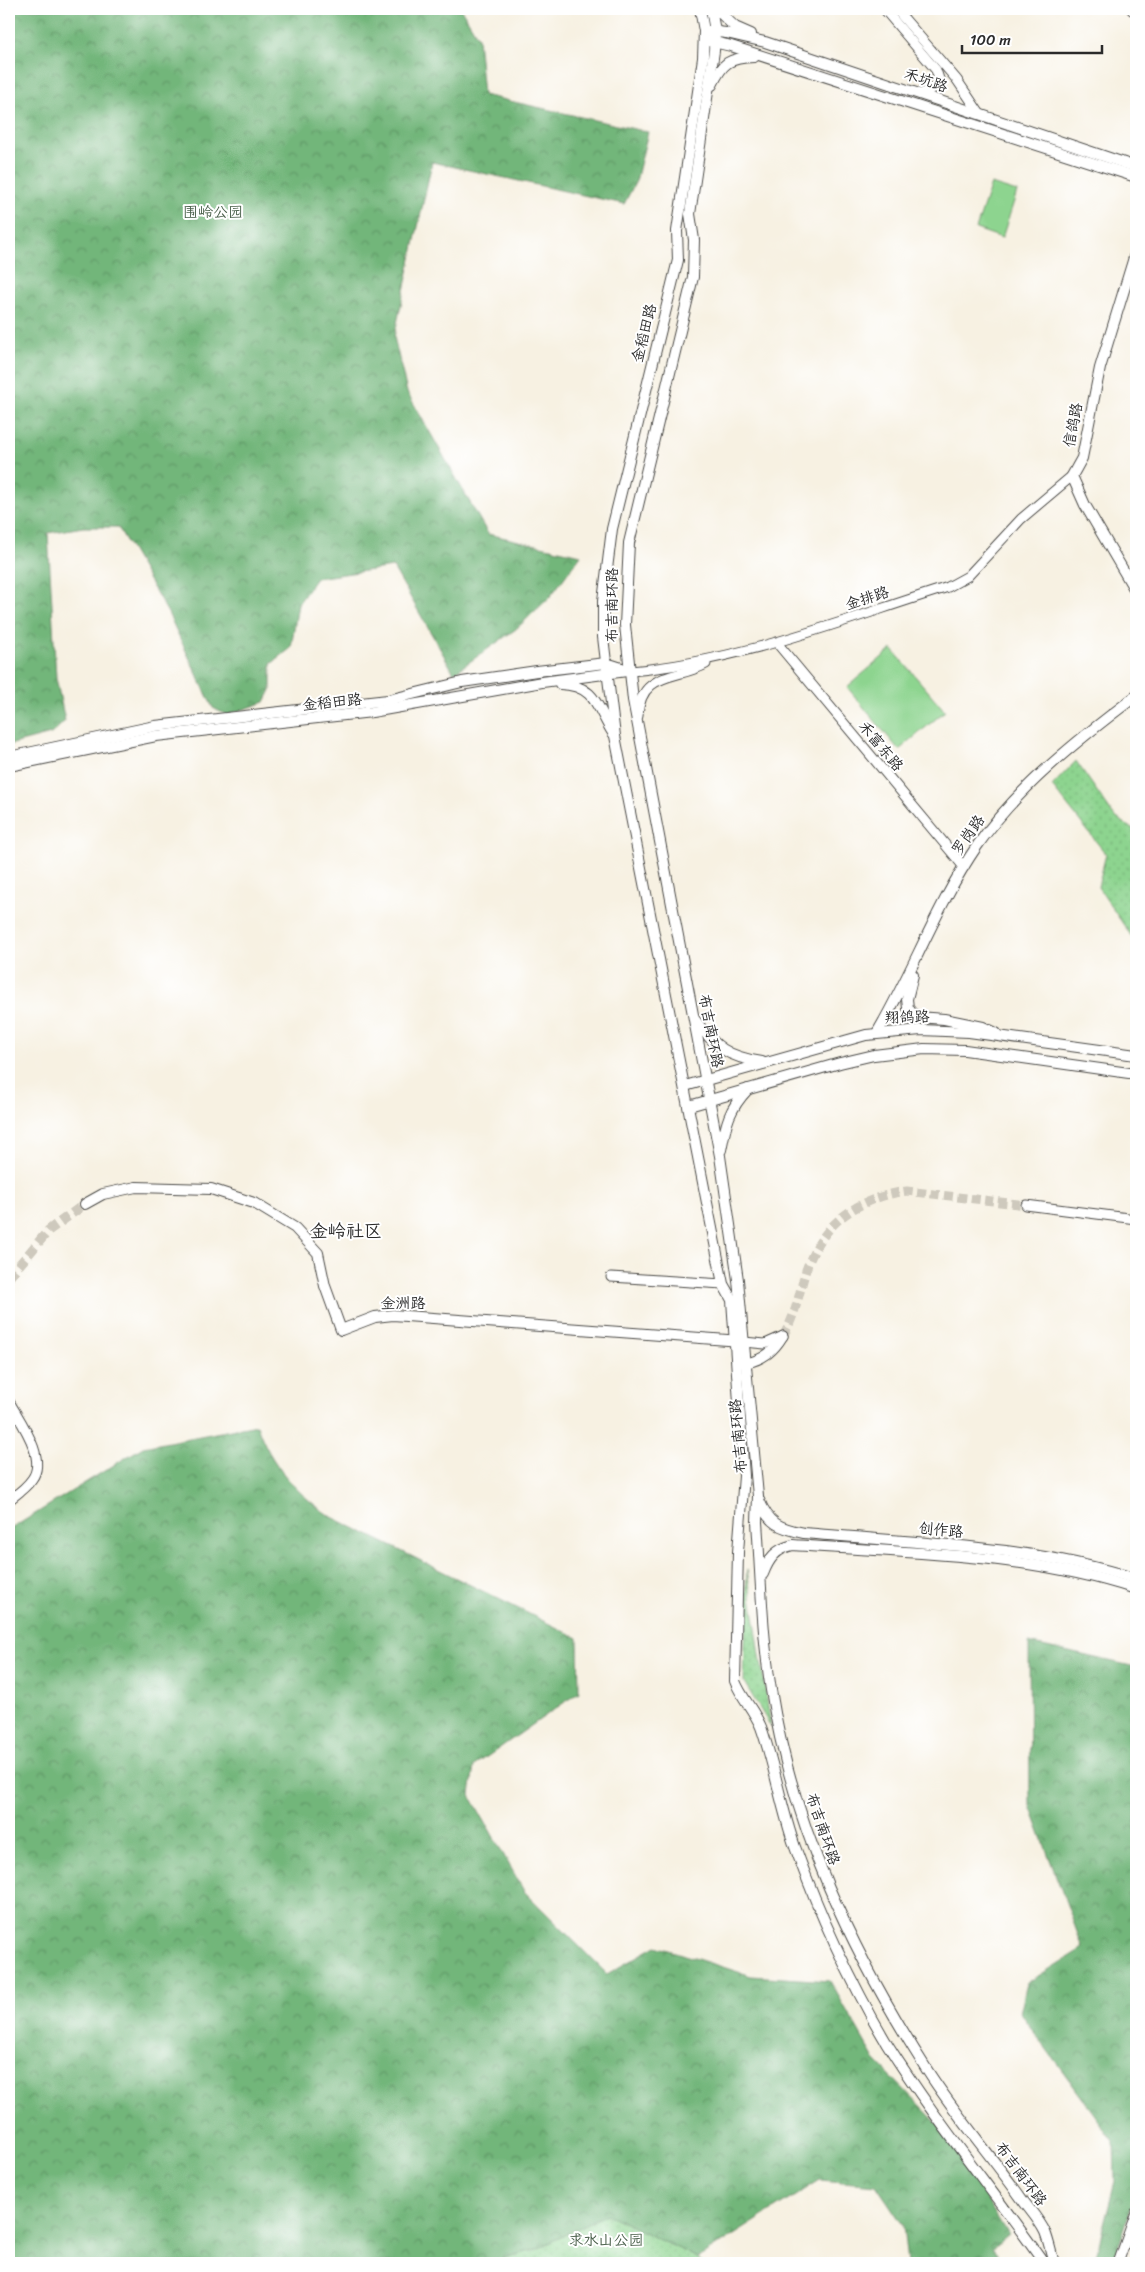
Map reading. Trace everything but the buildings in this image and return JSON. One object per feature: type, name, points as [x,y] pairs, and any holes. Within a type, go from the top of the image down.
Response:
[{"type":"street","name":"金稻田路","points":[[606,663],[603,601],[610,538],[678,260],[676,231],[709,36],[700,9]]},
{"type":"street","name":"金稻田路","points":[[629,542],[693,277],[694,240],[690,214],[709,91],[711,9]]},
{"type":"street","points":[[716,9],[735,27],[765,42]]},
{"type":"street","points":[[884,9],[936,70],[939,79],[938,86],[920,94]]},
{"type":"street","points":[[896,9],[957,80],[980,114]]},
{"type":"street","name":"禾坑路","points":[[709,36],[765,42],[1136,167]]},
{"type":"street","name":"禾坑路","points":[[709,36],[760,57],[1136,177]]},
{"type":"street","points":[[709,91],[722,68],[729,60],[739,57],[760,57]]},
{"type":"street","name":"信鸽路","points":[[1072,476],[1082,458],[1100,368],[1136,252]]},
{"type":"street","points":[[1072,476],[1085,505],[1136,592]]},
{"type":"street","name":"金排路","points":[[631,671],[713,660],[778,643],[948,587],[968,576],[1021,519],[1072,476]]},
{"type":"street","name":"布吉南环路","points":[[629,542],[625,625],[633,700],[720,1156],[738,1280],[744,1476],[738,1552],[735,1681],[739,1691],[760,1724],[795,1846],[824,1917],[855,1983],[886,2041],[930,2110],[980,2178],[1011,2215],[1044,2263]]},
{"type":"street","name":"禾富东路","points":[[778,643],[964,867]]},
{"type":"street","points":[[637,721],[640,701],[651,683],[665,676],[694,670],[713,660]]},
{"type":"street","name":"金稻田路","points":[[9,756],[156,726],[388,700],[462,682],[606,663],[631,671]]},
{"type":"street","name":"布吉南环路","points":[[606,663],[615,736],[689,1106],[722,1284],[732,1300],[739,1341],[746,1363],[758,1496],[757,1522],[771,1690],[786,1759],[802,1816],[820,1869],[860,1956],[926,2069],[954,2111],[1044,2230],[1054,2263]]},
{"type":"street","name":"金稻田路","points":[[9,766],[156,736],[388,710],[542,682],[631,671]]},
{"type":"street","points":[[542,682],[574,685],[586,691],[596,702],[615,736]]},
{"type":"street","name":"罗岗路","points":[[878,1033],[964,867],[993,824],[1020,794],[1108,717],[1136,696]]},
{"type":"street","points":[[916,960],[908,999],[908,1008],[912,1013],[918,1017],[944,1019],[983,1027],[1004,1037]]},
{"type":"street","points":[[692,1016],[723,1051],[749,1060],[765,1063]]},
{"type":"street","name":"翔鸽路","points":[[685,1086],[878,1033],[945,1030],[1136,1055]]},
{"type":"street","points":[[689,1106],[874,1055],[903,1050],[944,1049],[1136,1074]]},
{"type":"street","points":[[720,1156],[727,1117],[739,1098],[749,1088]]},
{"type":"street","name":"金洲路","points":[[86,1204],[103,1194],[136,1187],[211,1189],[254,1203],[295,1228],[318,1252],[325,1286],[341,1330],[375,1317],[393,1315],[739,1341]]},
{"type":"street","points":[[1026,1205],[1136,1219]]},
{"type":"street","points":[[610,1277],[722,1284]]},
{"type":"street","points":[[739,1341],[765,1344],[783,1336],[777,1346],[768,1354],[758,1360],[746,1363]]},
{"type":"street","points":[[9,1401],[34,1448],[37,1465],[33,1478],[9,1500]]},
{"type":"street","name":"创作路","points":[[758,1496],[765,1514],[773,1523],[789,1530],[991,1555],[1083,1564],[1136,1579]]},
{"type":"street","name":"创作路","points":[[761,1578],[767,1563],[774,1554],[782,1547],[793,1545],[991,1555],[1058,1569],[1136,1589]]},
{"type":"street","points":[[1011,2215],[1025,2204]]},
{"type":"street","points":[[1118,2263],[1133,2228],[1136,2212]]},
{"type":"green space","name":"围岭公园","points":[[9,9],[461,9],[478,37],[483,95],[648,132],[636,181],[624,204],[432,162],[394,337],[407,392],[488,534],[581,555],[550,597],[516,629],[454,673],[393,567],[316,578],[298,604],[291,648],[271,664],[271,690],[265,702],[227,715],[213,708],[168,613],[118,527],[83,527],[48,533],[56,678],[65,721],[51,734],[9,745]]},
{"type":"green space","points":[[991,184],[1017,192],[1002,238],[976,229]]},
{"type":"green space","points":[[892,649],[945,711],[899,750],[847,687]]},
{"type":"green space","points":[[1076,761],[1114,816],[1132,829],[1136,827],[1136,943],[1098,887],[1106,854],[1052,786]]},
{"type":"green space","points":[[257,1425],[269,1453],[286,1477],[306,1498],[330,1516],[578,1638],[579,1692],[474,1766],[470,1795],[524,1891],[607,1974],[656,1946],[751,1976],[830,1981],[875,2060],[945,2131],[1008,2235],[992,2248],[1005,2263],[907,2263],[903,2225],[876,2185],[820,2180],[698,2258],[606,2214],[537,2249],[501,2259],[501,2263],[9,2263],[9,1530],[143,1447]]},
{"type":"green space","points":[[747,1570],[771,1727],[744,1682]]},
{"type":"green space","points":[[1029,1643],[1136,1667],[1136,2194],[1113,2263],[1094,2263],[1115,2181],[1114,2141],[1020,2013],[1027,1983],[1083,1948],[1030,1806]]},
{"type":"green space","name":"求水山公园","points":[[606,2213],[698,2258],[702,2263],[501,2263],[501,2259],[537,2249]]},
{"type":"tunnel","points":[[783,1336],[794,1312],[813,1253],[822,1238],[833,1226],[844,1215],[858,1206],[889,1194],[907,1191],[1026,1205]]},
{"type":"tunnel","points":[[9,1277],[49,1230],[85,1204]]},
{"type":"district","name":"金岭社区","points":[[346,1231]]}]
